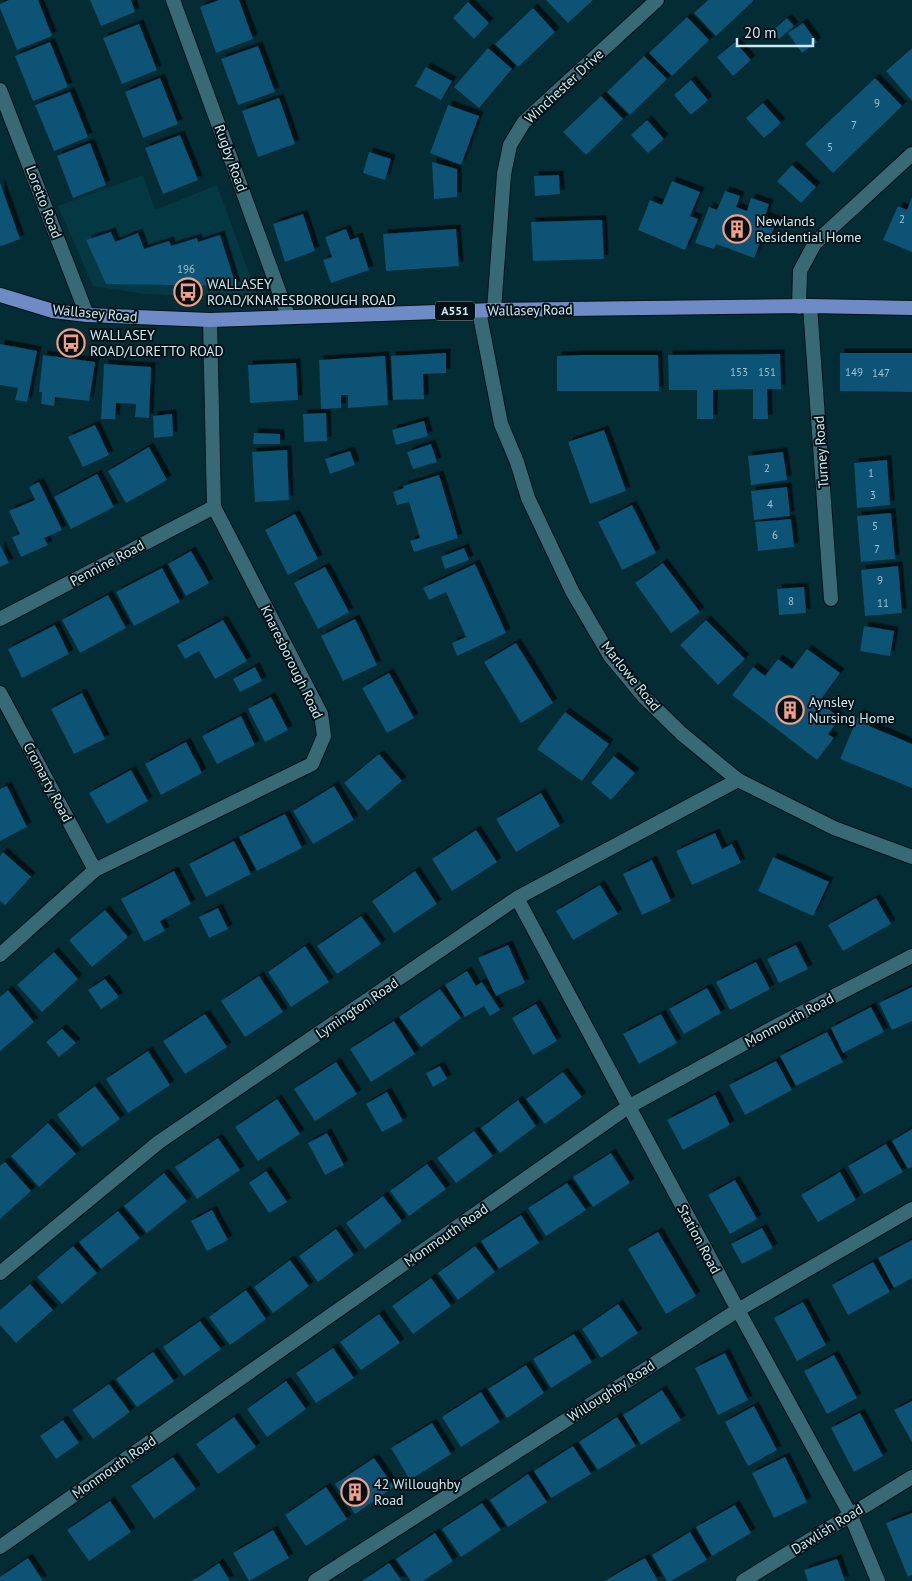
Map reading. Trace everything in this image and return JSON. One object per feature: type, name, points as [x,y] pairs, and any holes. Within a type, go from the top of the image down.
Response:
[{"type":"main road","name":"Wallasey Road","points":[[0,295],[53,311],[88,315],[210,320],[494,310],[804,306],[912,308]]},
{"type":"street","name":"Rugby Road","points":[[172,0],[288,316]]},
{"type":"street","name":"Winchester Drive","points":[[494,310],[504,174],[510,145],[524,122],[657,0]]},
{"type":"street","name":"Loretto Road","points":[[0,90],[88,315]]},
{"type":"street","name":"Turney Road","points":[[831,598],[800,271],[815,243],[912,154]]},
{"type":"street","name":"Marlowe Road","points":[[479,311],[501,424],[542,532],[572,591],[610,656],[644,697],[682,734],[738,780],[834,828],[912,858]]},
{"type":"street","name":"Knaresborough Road","points":[[0,955],[95,870],[312,764],[324,736],[320,714],[214,507],[210,320]]},
{"type":"street","name":"Pennine Road","points":[[0,619],[214,507]]},
{"type":"street","name":"Cromarty Road","points":[[0,693],[95,870]]},
{"type":"street","name":"Lymington Road","points":[[0,1273],[159,1142],[517,898],[738,780]]},
{"type":"street","name":"Station Road","points":[[517,898],[628,1107],[850,1514],[878,1581]]},
{"type":"street","name":"Monmouth Road","points":[[0,1547],[628,1107],[780,1024],[912,956]]},
{"type":"street","name":"Willoughby Road","points":[[315,1581],[738,1310],[912,1209]]},
{"type":"street","name":"Dawlish Road","points":[[743,1581],[912,1477]]},
{"type":"shaded area","points":[[143,175],[155,210],[217,185],[258,298],[144,294],[93,286],[58,206]]},
{"type":"building","points":[[9,0],[38,0],[52,36],[17,50],[0,8],[0,4]]},
{"type":"building","points":[[90,0],[131,0],[135,12],[101,26]]},
{"type":"building","points":[[219,0],[239,0],[253,39],[216,53],[200,7]]},
{"type":"building","points":[[546,0],[593,0],[568,23]]},
{"type":"building","points":[[708,0],[753,1],[716,36],[694,13]]},
{"type":"building","points":[[468,2],[489,23],[474,39],[453,18]]},
{"type":"building","points":[[533,8],[555,32],[518,67],[495,44]]},
{"type":"building","points":[[687,17],[709,40],[672,76],[649,53]]},
{"type":"building","points":[[787,18],[794,26],[779,39],[772,31]]},
{"type":"building","points":[[803,23],[817,42],[802,53],[788,33]]},
{"type":"building","points":[[139,24],[157,70],[122,84],[103,38]]},
{"type":"building","points":[[50,42],[68,87],[33,101],[15,56]]},
{"type":"building","points":[[735,42],[751,60],[733,76],[717,57]]},
{"type":"building","points":[[258,46],[275,92],[238,105],[221,59]]},
{"type":"building","points":[[488,48],[512,69],[479,108],[454,87]]},
{"type":"building","points":[[912,48],[912,101],[886,71]]},
{"type":"building","points":[[644,56],[667,79],[630,115],[607,92]]},
{"type":"building","points":[[426,67],[452,81],[441,100],[415,86]]},
{"type":"building","points":[[160,78],[178,124],[143,138],[125,92]]},
{"type":"building","points":[[875,78],[902,106],[833,173],[805,144]]},
{"type":"building","points":[[691,80],[708,100],[691,115],[674,95]]},
{"type":"building","points":[[70,92],[88,137],[54,151],[35,105]]},
{"type":"building","points":[[601,96],[623,119],[586,155],[563,132]]},
{"type":"building","points":[[279,98],[295,144],[258,157],[242,111]]},
{"type":"building","points":[[763,103],[781,123],[764,138],[746,118]]},
{"type":"building","points":[[448,105],[479,116],[461,165],[430,153]]},
{"type":"building","points":[[647,120],[664,139],[648,153],[631,135]]},
{"type":"building","points":[[180,135],[198,180],[163,194],[145,148]]},
{"type":"building","points":[[90,143],[106,185],[73,198],[57,156]]},
{"type":"building","points":[[369,152],[391,159],[385,180],[363,173]]},
{"type":"building","points":[[432,162],[457,169],[457,197],[434,199]]},
{"type":"building","points":[[792,165],[816,187],[801,203],[777,181]]},
{"type":"building","points":[[559,175],[560,194],[535,196],[534,176]]},
{"type":"building","points":[[672,181],[700,192],[690,216],[698,219],[685,250],[638,230],[650,200],[662,205]]},
{"type":"building","points":[[0,183],[20,239],[2,246],[0,246]]},
{"type":"building","name":"Newlands Residential Home","points":[[725,191],[740,196],[736,207],[747,211],[751,198],[769,204],[765,216],[777,221],[769,240],[762,238],[754,258],[716,244],[714,249],[695,243],[709,207],[717,210]]},
{"type":"building","points":[[912,197],[912,252],[883,240],[898,206],[907,210]]},
{"type":"building","points":[[303,214],[315,251],[285,262],[273,224]]},
{"type":"building","points":[[602,220],[604,259],[533,261],[531,222]]},
{"type":"building","points":[[346,229],[350,240],[358,237],[369,270],[331,283],[323,260],[332,257],[325,237]]},
{"type":"building","points":[[456,229],[459,266],[386,271],[383,234]]},
{"type":"building","points":[[111,232],[115,242],[138,233],[144,249],[169,241],[171,246],[197,238],[198,242],[220,235],[236,286],[106,284],[86,240]]},
{"type":"building","points":[[0,344],[37,351],[27,402],[15,400],[18,388],[0,385]]},
{"type":"building","points":[[446,353],[446,373],[423,374],[424,399],[393,400],[391,356]]},
{"type":"building","points":[[840,353],[912,353],[912,392],[840,391]]},
{"type":"building","points":[[780,354],[781,389],[767,389],[768,419],[753,419],[753,389],[713,390],[713,419],[697,419],[697,390],[669,390],[668,355]]},
{"type":"building","points":[[43,355],[95,362],[89,401],[55,397],[54,406],[41,404],[42,392],[39,392]]},
{"type":"building","points":[[658,355],[659,391],[557,391],[557,356]]},
{"type":"building","points":[[385,356],[388,405],[348,408],[348,395],[341,395],[341,408],[321,409],[319,360]]},
{"type":"building","points":[[296,363],[298,400],[250,403],[248,365]]},
{"type":"building","points":[[104,364],[151,367],[149,418],[135,417],[136,404],[116,403],[115,419],[101,419]]},
{"type":"building","points":[[326,413],[327,441],[304,442],[303,414]]},
{"type":"building","points":[[172,414],[173,436],[154,438],[153,416]]},
{"type":"building","points":[[424,421],[428,436],[396,445],[392,430]]},
{"type":"building","points":[[95,425],[109,455],[83,467],[68,437]]},
{"type":"building","points":[[604,430],[626,491],[590,504],[568,442]]},
{"type":"building","points":[[254,433],[280,434],[280,444],[253,444]]},
{"type":"building","points":[[431,444],[437,462],[413,469],[407,452]]},
{"type":"building","points":[[149,447],[167,480],[126,503],[108,471]]},
{"type":"building","points":[[287,450],[289,500],[255,502],[252,452]]},
{"type":"building","points":[[350,451],[355,465],[330,474],[325,459]]},
{"type":"building","points":[[783,452],[787,480],[751,485],[748,456]]},
{"type":"building","points":[[887,460],[890,505],[857,508],[854,463]]},
{"type":"building","points":[[97,474],[114,507],[71,529],[54,497]]},
{"type":"building","points":[[439,475],[458,538],[414,552],[410,541],[420,538],[409,502],[397,505],[393,492],[404,488],[403,486]]},
{"type":"building","points":[[39,482],[62,530],[44,538],[48,545],[21,557],[12,537],[20,534],[9,511],[35,500],[29,487]]},
{"type":"building","points":[[787,487],[790,516],[754,520],[751,491]]},
{"type":"building","points":[[632,505],[656,553],[622,570],[598,522]]},
{"type":"building","points":[[891,513],[895,559],[861,562],[857,516]]},
{"type":"building","points":[[295,514],[318,559],[288,575],[265,530]]},
{"type":"building","points":[[791,519],[794,547],[758,551],[755,522]]},
{"type":"building","points":[[0,545],[9,563],[0,567]]},
{"type":"building","points":[[464,548],[469,560],[445,569],[441,557]]},
{"type":"building","points":[[191,551],[209,583],[186,596],[168,564]]},
{"type":"building","points":[[663,563],[700,612],[671,633],[635,583]]},
{"type":"building","points":[[475,564],[506,633],[457,656],[452,643],[466,637],[446,592],[429,600],[423,588]]},
{"type":"building","points":[[898,566],[902,613],[865,616],[861,570]]},
{"type":"building","points":[[325,567],[349,612],[318,629],[294,583]]},
{"type":"building","points":[[162,568],[180,602],[134,626],[116,592]]},
{"type":"building","points":[[804,587],[806,613],[779,615],[777,589]]},
{"type":"building","points":[[108,595],[126,628],[80,653],[62,620]]},
{"type":"building","points":[[355,619],[377,665],[343,681],[321,636]]},
{"type":"building","points":[[223,620],[247,661],[215,679],[199,651],[185,659],[177,645]]},
{"type":"building","points":[[706,620],[745,659],[718,685],[680,645]]},
{"type":"building","points":[[55,625],[69,654],[22,678],[8,649]]},
{"type":"building","points":[[864,626],[894,631],[890,656],[860,651]]},
{"type":"building","points":[[516,643],[553,703],[521,723],[484,662]]},
{"type":"building","name":"Aynsley Nursing Home","points":[[807,649],[840,673],[819,702],[840,718],[828,734],[834,738],[817,760],[732,695],[753,667],[765,676],[778,659],[792,669]]},
{"type":"building","points":[[255,667],[262,681],[240,692],[233,679]]},
{"type":"building","points":[[389,673],[414,718],[387,733],[362,688]]},
{"type":"building","points":[[82,693],[105,739],[74,754],[51,709]]},
{"type":"building","points":[[271,697],[288,730],[265,742],[248,709]]},
{"type":"building","points":[[565,712],[609,744],[582,781],[537,749]]},
{"type":"building","points":[[859,714],[871,719],[869,726],[912,744],[912,788],[840,759]]},
{"type":"building","points":[[241,716],[255,745],[217,764],[202,736]]},
{"type":"building","points":[[186,742],[202,773],[161,795],[145,764]]},
{"type":"building","points":[[379,754],[402,781],[367,811],[344,783]]},
{"type":"building","points":[[614,756],[635,773],[611,800],[591,783]]},
{"type":"building","points":[[131,770],[148,801],[107,824],[89,793]]},
{"type":"building","points":[[7,786],[27,827],[0,841],[0,789]]},
{"type":"building","points":[[334,786],[354,820],[313,844],[293,811]]},
{"type":"building","points":[[541,793],[560,826],[516,852],[496,819]]},
{"type":"building","points":[[285,814],[302,848],[257,871],[239,837]]},
{"type":"building","points":[[476,830],[497,862],[452,891],[432,859]]},
{"type":"building","points":[[715,833],[722,849],[732,844],[741,863],[692,885],[676,851]]},
{"type":"building","points":[[234,841],[251,874],[206,897],[189,864]]},
{"type":"building","points":[[3,852],[31,877],[5,905],[0,901],[0,856]]},
{"type":"building","points":[[773,857],[829,882],[813,916],[758,891]]},
{"type":"building","points":[[652,860],[671,901],[642,915],[623,874]]},
{"type":"building","points":[[174,871],[191,904],[160,921],[165,931],[144,942],[121,899]]},
{"type":"building","points":[[415,871],[437,904],[394,933],[372,901]]},
{"type":"building","points":[[600,885],[618,914],[573,940],[556,911]]},
{"type":"building","points":[[876,898],[891,924],[843,951],[828,925]]},
{"type":"building","points":[[218,908],[228,929],[209,938],[199,917]]},
{"type":"building","points":[[105,910],[128,937],[92,967],[69,940]]},
{"type":"building","points":[[361,916],[381,944],[337,974],[317,946]]},
{"type":"building","points":[[508,945],[525,983],[496,996],[478,958]]},
{"type":"building","points":[[796,945],[808,969],[779,983],[767,959]]},
{"type":"building","points":[[305,946],[329,982],[291,1007],[268,972]]},
{"type":"building","points":[[54,952],[78,979],[42,1012],[17,985]]},
{"type":"building","points":[[756,962],[770,989],[730,1010],[716,982]]},
{"type":"building","points":[[467,971],[476,986],[482,982],[500,1010],[490,1016],[484,1006],[465,1017],[445,985]]},
{"type":"building","points":[[259,976],[283,1012],[245,1037],[221,1001]]},
{"type":"building","points":[[105,979],[119,997],[101,1009],[88,990]]},
{"type":"building","points":[[912,987],[912,1021],[892,1030],[879,1003]]},
{"type":"building","points":[[707,988],[721,1013],[684,1034],[669,1009]]},
{"type":"building","points":[[440,989],[461,1018],[421,1047],[399,1017]]},
{"type":"building","points":[[8,990],[34,1022],[0,1051],[0,997]]},
{"type":"building","points":[[536,1004],[557,1041],[533,1055],[512,1018]]},
{"type":"building","points":[[871,1007],[884,1032],[843,1053],[831,1028]]},
{"type":"building","points":[[205,1014],[227,1047],[185,1074],[163,1041]]},
{"type":"building","points":[[661,1014],[677,1043],[639,1064],[623,1034]]},
{"type":"building","points":[[394,1021],[415,1054],[371,1082],[350,1049]]},
{"type":"building","points":[[62,1029],[76,1043],[59,1057],[46,1042]]},
{"type":"building","points":[[827,1032],[843,1062],[796,1086],[780,1056]]},
{"type":"building","points":[[148,1051],[170,1085],[128,1113],[106,1079]]},
{"type":"building","points":[[776,1061],[792,1090],[745,1115],[729,1085]]},
{"type":"building","points":[[336,1062],[357,1094],[315,1121],[294,1089]]},
{"type":"building","points":[[440,1066],[447,1079],[433,1087],[426,1073]]},
{"type":"building","points":[[563,1072],[582,1097],[545,1124],[526,1099]]},
{"type":"building","points":[[95,1086],[120,1119],[82,1147],[57,1115]]},
{"type":"building","points":[[387,1092],[403,1121],[382,1132],[366,1104]]},
{"type":"building","points":[[715,1095],[730,1125],[683,1150],[667,1120]]},
{"type":"building","points":[[277,1099],[300,1134],[258,1161],[235,1127]]},
{"type":"building","points":[[518,1100],[536,1126],[500,1153],[481,1128]]},
{"type":"building","points":[[48,1123],[76,1154],[39,1187],[11,1156]]},
{"type":"building","points":[[912,1129],[912,1167],[908,1169],[892,1141]]},
{"type":"building","points":[[474,1131],[493,1156],[456,1183],[437,1158]]},
{"type":"building","points":[[327,1133],[344,1165],[325,1175],[308,1143]]},
{"type":"building","points":[[218,1138],[240,1170],[197,1199],[175,1167]]},
{"type":"building","points":[[886,1144],[903,1172],[864,1194],[848,1166]]},
{"type":"building","points":[[611,1153],[630,1183],[593,1207],[573,1177]]},
{"type":"building","points":[[5,1162],[31,1191],[0,1219],[0,1166]]},
{"type":"building","points":[[427,1164],[446,1189],[409,1216],[390,1191]]},
{"type":"building","points":[[266,1171],[287,1202],[269,1213],[249,1183]]},
{"type":"building","points":[[840,1172],[856,1200],[818,1222],[801,1195]]},
{"type":"building","points":[[164,1173],[187,1201],[147,1233],[124,1206]]},
{"type":"building","points":[[735,1180],[757,1219],[730,1234],[708,1195]]},
{"type":"building","points":[[567,1183],[586,1210],[546,1236],[528,1208]]},
{"type":"building","points":[[383,1196],[402,1221],[365,1249],[346,1223]]},
{"type":"building","points":[[212,1210],[228,1240],[207,1251],[191,1221]]},
{"type":"building","points":[[118,1211],[140,1238],[101,1269],[79,1242]]},
{"type":"building","points":[[521,1215],[539,1243],[499,1269],[481,1241]]},
{"type":"building","points":[[762,1228],[773,1248],[742,1264],[731,1244]]},
{"type":"building","points":[[336,1229],[354,1255],[318,1282],[299,1256]]},
{"type":"building","points":[[658,1232],[696,1296],[666,1314],[628,1249]]},
{"type":"building","points":[[912,1240],[912,1278],[894,1288],[878,1258]]},
{"type":"building","points":[[73,1246],[97,1273],[62,1304],[37,1277]]},
{"type":"building","points":[[475,1246],[495,1272],[458,1300],[438,1273]]},
{"type":"building","points":[[290,1260],[309,1286],[273,1313],[254,1287]]},
{"type":"building","points":[[873,1262],[890,1292],[848,1315],[832,1285]]},
{"type":"building","points":[[431,1278],[451,1306],[413,1334],[392,1306]]},
{"type":"building","points":[[30,1284],[53,1310],[16,1343],[0,1325],[0,1310]]},
{"type":"building","points":[[246,1290],[266,1319],[230,1345],[209,1317]]},
{"type":"building","points":[[803,1302],[826,1345],[797,1361],[774,1318]]},
{"type":"building","points":[[618,1304],[638,1333],[601,1358],[582,1329]]},
{"type":"building","points":[[379,1314],[400,1343],[361,1370],[340,1342]]},
{"type":"building","points":[[200,1321],[221,1349],[184,1376],[163,1347]]},
{"type":"building","points":[[574,1334],[592,1362],[551,1388],[533,1359]]},
{"type":"building","points":[[333,1348],[354,1378],[316,1403],[296,1373]]},
{"type":"building","points":[[153,1352],[174,1381],[137,1407],[116,1379]]},
{"type":"building","points":[[725,1353],[748,1400],[718,1415],[695,1368]]},
{"type":"building","points":[[834,1355],[857,1398],[827,1414],[804,1371]]},
{"type":"building","points":[[526,1365],[544,1393],[507,1418],[488,1389]]},
{"type":"building","points":[[286,1381],[306,1409],[267,1437],[247,1409]]},
{"type":"building","points":[[109,1384],[130,1412],[93,1439],[72,1410]]},
{"type":"building","points":[[662,1390],[681,1420],[641,1445],[623,1415]]},
{"type":"building","points":[[481,1392],[500,1422],[461,1447],[442,1417]]},
{"type":"building","points":[[912,1401],[912,1442],[894,1410]]},
{"type":"building","points":[[754,1406],[777,1450],[748,1466],[725,1422]]},
{"type":"building","points":[[860,1413],[883,1456],[854,1472],[831,1428]]},
{"type":"building","points":[[234,1417],[256,1447],[218,1474],[196,1444]]},
{"type":"building","points":[[617,1417],[636,1446],[598,1470],[579,1442]]},
{"type":"building","points":[[63,1420],[79,1443],[56,1459],[40,1436]]},
{"type":"building","points":[[432,1423],[451,1454],[410,1480],[391,1448]]},
{"type":"building","points":[[573,1446],[591,1474],[551,1498],[534,1471]]},
{"type":"building","points":[[173,1457],[196,1489],[154,1519],[131,1486]]},
{"type":"building","points":[[785,1457],[807,1502],[774,1518],[752,1473]]},
{"type":"building","points":[[374,1458],[394,1487],[355,1514],[335,1484]]},
{"type":"building","points":[[528,1474],[547,1502],[508,1527],[490,1500]]},
{"type":"building","points":[[326,1487],[347,1519],[306,1546],[285,1515]]},
{"type":"building","points":[[110,1501],[131,1532],[89,1561],[67,1530]]},
{"type":"building","points":[[482,1503],[501,1530],[461,1557],[442,1529]]},
{"type":"building","points":[[735,1505],[751,1533],[712,1556],[696,1527]]},
{"type":"building","points":[[912,1513],[912,1575],[908,1577],[886,1523]]},
{"type":"building","points":[[273,1530],[289,1558],[249,1581],[233,1553]]},
{"type":"building","points":[[690,1532],[707,1560],[671,1581],[667,1581],[652,1555]]},
{"type":"building","points":[[435,1533],[453,1561],[423,1581],[411,1581],[396,1559]]},
{"type":"building","points":[[28,1558],[43,1581],[0,1581],[0,1577]]},
{"type":"building","points":[[645,1558],[658,1581],[605,1581],[625,1569]]},
{"type":"building","points":[[837,1559],[845,1581],[808,1581],[804,1570]]},
{"type":"building","points":[[219,1563],[230,1581],[191,1581],[200,1576]]},
{"type":"building","points":[[389,1563],[402,1581],[362,1581]]},
{"type":"place","name":"Newlands Residential Home","points":[[737,229]]},
{"type":"place","name":"WALLASEY ROAD/KNARESBOROUGH ROAD","points":[[188,292]]},
{"type":"place","name":"WALLASEY ROAD/LORETTO ROAD","points":[[71,343]]},
{"type":"place","name":"Aynsley Nursing Home","points":[[790,710]]},
{"type":"place","name":"42 Willoughby Road","points":[[355,1492]]}]
